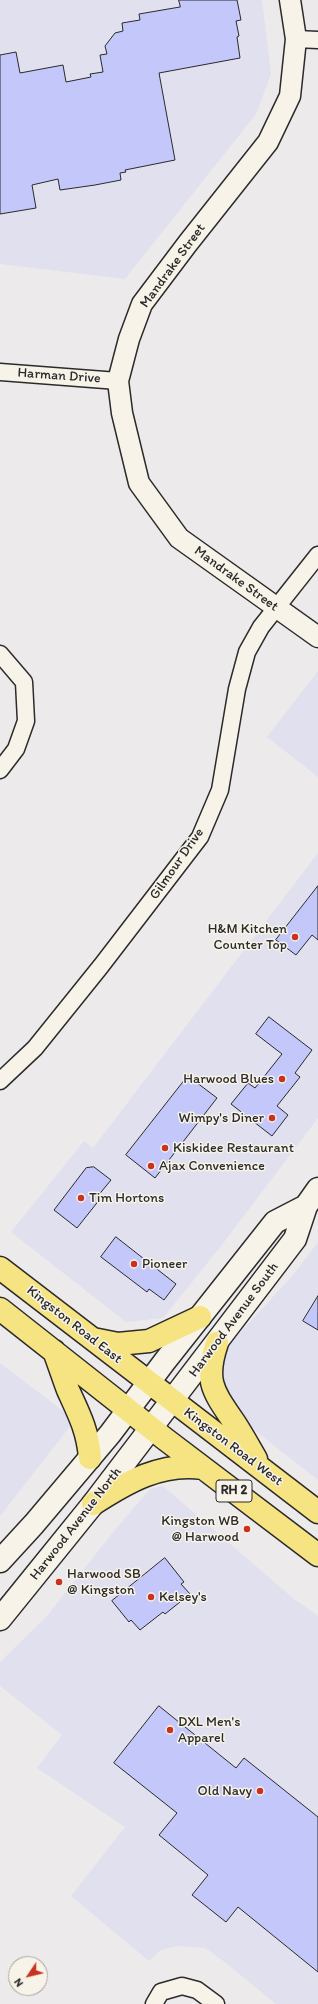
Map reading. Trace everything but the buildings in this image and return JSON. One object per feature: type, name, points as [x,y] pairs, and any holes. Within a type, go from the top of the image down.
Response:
[{"type":"main road","name":"Harwood Avenue South","points":[[129,1409],[275,1222],[312,1197]]},
{"type":"main road","name":"Harwood Avenue South","points":[[151,1427],[217,1343],[295,1239],[312,1197]]},
{"type":"main road","name":"Kingston Road East","points":[[0,1268],[149,1382]]},
{"type":"main road","name":"RH 2","points":[[0,1309],[203,1468],[318,1555]]},
{"type":"main road","points":[[92,1339],[118,1344],[149,1341],[200,1317]]},
{"type":"main road","points":[[217,1343],[211,1362],[211,1380],[215,1393],[263,1470]]},
{"type":"main road","points":[[54,1351],[68,1389],[81,1414],[88,1437],[90,1458]]},
{"type":"main road","name":"Kingston Road West","points":[[149,1382],[318,1512]]},
{"type":"main road","name":"Harwood Avenue North","points":[[0,1561],[90,1458],[129,1409]]},
{"type":"main road","name":"Harwood Avenue North","points":[[0,1619],[93,1504],[151,1427]]},
{"type":"main road","points":[[93,1504],[126,1483],[150,1473],[166,1468],[191,1466],[203,1468]]},
{"type":"street","name":"Mandrake Street","points":[[290,0],[296,39],[290,96],[268,142],[142,304],[129,339],[118,381],[122,413],[140,483],[180,538],[318,638]]},
{"type":"street","points":[[296,39],[318,40]]},
{"type":"street","name":"Harman Drive","points":[[0,372],[118,381]]},
{"type":"street","name":"Gilmour Drive","points":[[0,1081],[35,1048],[101,966],[200,837],[220,790],[237,689],[247,652],[261,627],[318,555]]},
{"type":"street","points":[[0,654],[24,682],[26,721],[16,748],[0,770]]},
{"type":"street","points":[[154,2004],[161,1992],[182,1986],[197,1990],[216,2004]]},
{"type":"shaded area","points":[[0,0],[262,0],[271,74],[256,114],[125,279],[0,264]]},
{"type":"shaded area","points":[[318,671],[318,777],[267,737]]},
{"type":"shaded area","points":[[318,853],[318,1118],[221,1246],[163,1318],[126,1322],[11,1232],[84,1141],[93,1148]]},
{"type":"shaded area","points":[[318,1242],[318,1480],[239,1418],[218,1380],[226,1348],[293,1275]]},
{"type":"shaded area","points":[[0,1363],[75,1420],[0,1516]]},
{"type":"shaded area","points":[[163,1486],[294,1599],[318,1616],[318,2004],[276,2004],[226,1963],[205,1948],[177,1946],[161,1950],[149,1961],[71,1896],[125,1827],[37,1768],[62,1735],[0,1686],[0,1662],[47,1616],[110,1536],[150,1489]]},
{"type":"place","name":"H&M Kitchen Counter Top","points":[[295,937]]},
{"type":"place","name":"Harwood Blues","points":[[282,1079]]},
{"type":"place","name":"Wimpy's Diner","points":[[272,1118]]},
{"type":"place","name":"Kiskidee Restaurant","points":[[165,1148]]},
{"type":"place","name":"Ajax Convenience","points":[[151,1166]]},
{"type":"place","name":"Tim Hortons","points":[[81,1198]]},
{"type":"place","name":"Pioneer","points":[[134,1264]]},
{"type":"place","name":"Kingston WB @ Harwood","points":[[247,1529]]},
{"type":"place","name":"Harwood SB @ Kingston","points":[[59,1582]]},
{"type":"place","name":"Kelsey's","points":[[151,1597]]},
{"type":"place","name":"DXL Men's Apparel","points":[[170,1730]]},
{"type":"place","name":"Old Navy","points":[[260,1791]]}]
